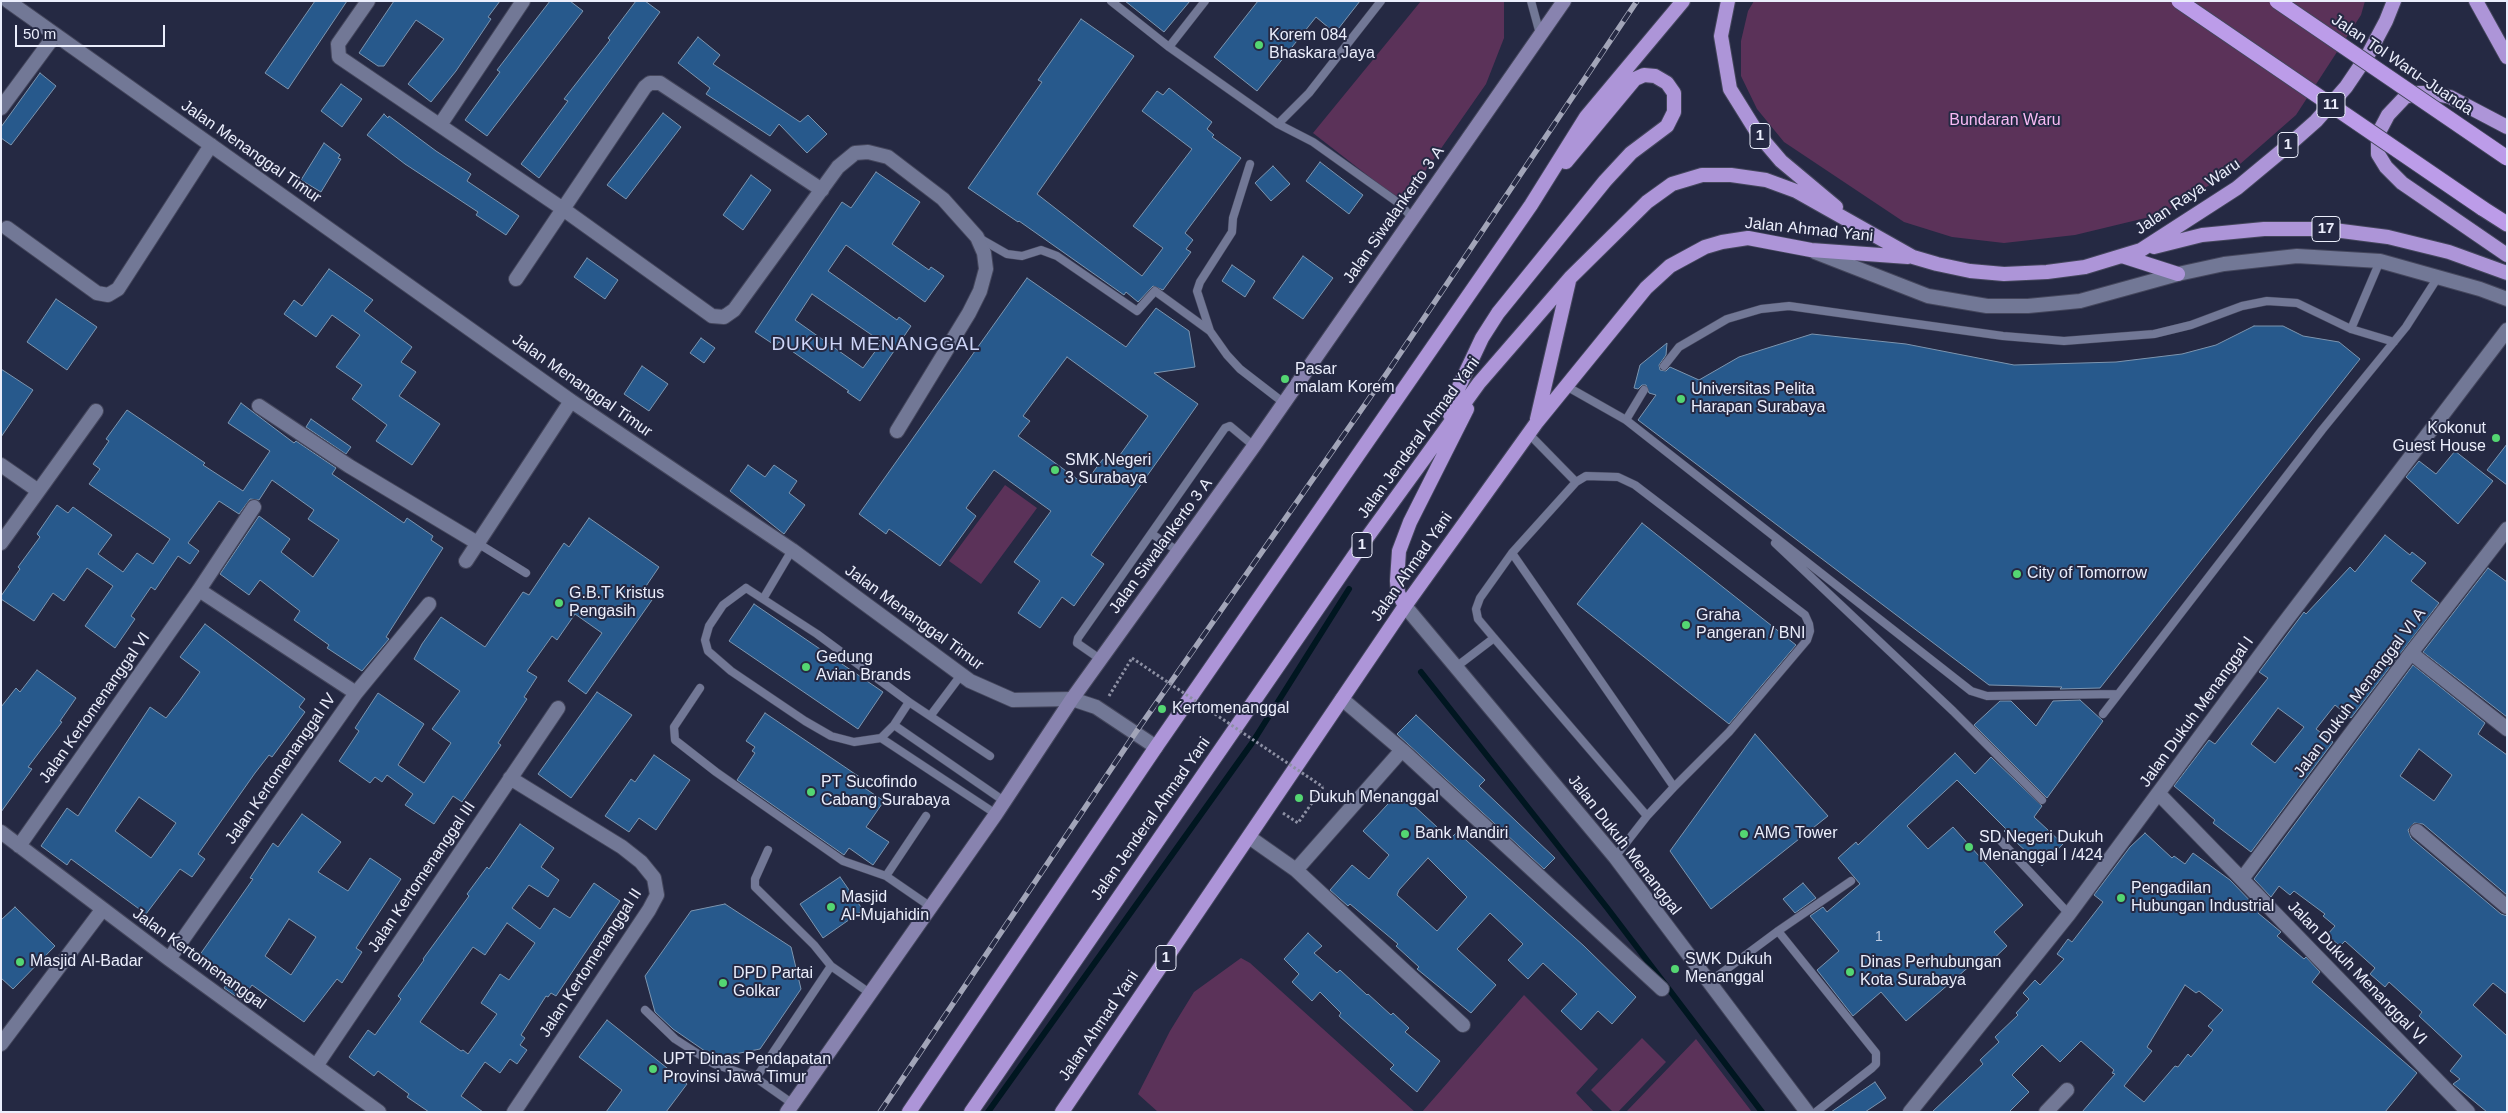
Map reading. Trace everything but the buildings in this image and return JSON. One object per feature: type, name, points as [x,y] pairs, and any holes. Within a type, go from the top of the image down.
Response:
[{"type":"highway","points":[[909,1112],[1156,747],[1531,205],[1586,117],[1683,1]]},
{"type":"highway","name":"1","points":[[1728,1],[1721,36],[1730,89],[1758,134],[1781,161],[1867,232]]},
{"type":"highway","name":"11","points":[[2179,1],[2507,224]]},
{"type":"highway","name":"Jalan Tol Waru–Juanda","points":[[2277,1],[2507,158]]},
{"type":"highway","name":"Jalan Raya Waru","points":[[1867,232],[1914,257],[1970,271],[2004,274],[2047,272],[2085,267],[2141,250],[2237,188],[2316,122],[2346,87],[2369,53],[2394,1]]},
{"type":"highway","points":[[2476,1],[2507,57]]},
{"type":"highway","points":[[1446,428],[1458,391],[1482,338],[1498,313],[1605,181],[1631,153],[1667,126],[1674,112],[1675,101],[1674,93],[1667,83],[1655,76],[1644,75],[1635,78],[1531,205]]},
{"type":"highway","points":[[2507,127],[2450,97],[2431,92],[2418,93],[2405,97],[2388,115],[2378,134],[2378,154],[2386,167],[2402,183],[2507,254]]},
{"type":"highway","name":"Jalan Jenderal Ahmad Yani","points":[[971,1112],[1358,550],[1478,383],[1570,278],[1647,202],[1672,184],[1702,175],[1731,175],[1766,180],[1796,191],[1867,232]]},
{"type":"highway","name":"17","points":[[2141,250],[2228,232],[2264,229],[2326,229],[2406,241],[2449,252],[2507,273]]},
{"type":"highway","name":"Jalan Ahmad Yani","points":[[1062,1112],[1405,606],[1528,433],[1646,288],[1670,266],[1705,247],[1748,238],[1811,250],[1914,257]]},
{"type":"highway","points":[[2122,256],[2178,274]]},
{"type":"highway","points":[[1537,422],[1570,278]]},
{"type":"highway","points":[[1405,606],[1398,593],[1397,581],[1400,551],[1410,522],[1450,447],[1478,383]]},
{"type":"main road","name":"Jalan Siwalankerto 3 A","points":[[790,1108],[996,814],[1072,699],[1254,446],[1562,3]]},
{"type":"street","name":"Jalan Menanggal Timur","points":[[8,1],[571,401],[792,550],[961,675],[983,688],[1013,700],[1072,699],[1096,707],[1156,747]]},
{"type":"street","points":[[368,1],[338,44],[339,57],[563,209],[712,316],[724,317],[734,310],[838,167],[855,153],[868,152],[888,158],[943,199],[977,237],[984,252],[986,269],[980,291],[897,431]]},
{"type":"street","points":[[440,125],[523,1]]},
{"type":"street","points":[[2,105],[55,35]]},
{"type":"street","points":[[516,279],[645,87],[655,82],[666,87],[822,190]]},
{"type":"street","points":[[7,228],[97,293],[108,295],[118,289],[211,145]]},
{"type":"street","points":[[1811,250],[1928,296],[1988,306],[2028,306],[2080,301],[2178,274],[2224,264],[2297,256],[2380,261],[2507,299]]},
{"type":"street","name":"Jalan Dukuh Menanggal I","points":[[1910,1112],[2069,914],[2284,623],[2507,330]]},
{"type":"street","points":[[466,561],[479,544],[571,401]]},
{"type":"street","points":[[259,406],[349,466],[479,544]]},
{"type":"street","points":[[1,543],[37,490],[96,411]]},
{"type":"street","points":[[1,465],[37,490]]},
{"type":"street","name":"Jalan Kertomenanggal VI","points":[[20,846],[199,590],[254,507]]},
{"type":"street","name":"Jalan Dukuh Menanggal VI A","points":[[2242,879],[2411,652],[2507,529]]},
{"type":"street","points":[[199,590],[356,693]]},
{"type":"street","name":"Jalan Kertomenanggal IV","points":[[169,959],[356,693],[429,604]]},
{"type":"street","name":"Jalan Dukuh Menanggal","points":[[1405,606],[1615,857],[1807,1112]]},
{"type":"street","points":[[2411,652],[2507,729]]},
{"type":"street","points":[[1342,699],[1402,750],[1662,989]]},
{"type":"street","name":"Jalan Kertomenanggal III","points":[[316,1066],[558,708]]},
{"type":"street","points":[[1296,870],[1402,750]]},
{"type":"street","name":"Jalan Kertomenanggal II","points":[[510,778],[622,847],[641,862],[654,878],[657,895],[650,910],[514,1112]]},
{"type":"street","name":"Jalan Dukuh Menanggal VI","points":[[2159,794],[2468,1112]]},
{"type":"street","points":[[2417,831],[2507,907]]},
{"type":"street","name":"Jalan Kertomenanggal","points":[[1,832],[102,910],[379,1112]]},
{"type":"street","points":[[1249,837],[1296,870],[1464,1025]]},
{"type":"street","points":[[1,1044],[102,910]]},
{"type":"street","points":[[2046,1112],[2067,1090]]},
{"type":"lane","points":[[1111,1],[1169,47],[1278,124],[1313,142],[1400,204],[1413,219]]},
{"type":"lane","points":[[1169,47],[1205,1]]},
{"type":"lane","points":[[1278,124],[1309,93],[1381,1]]},
{"type":"lane","points":[[1531,1],[1540,34]]},
{"type":"lane","points":[[1250,164],[1233,218],[1232,232],[1200,282],[1197,291],[1210,331],[1226,355],[1240,369],[1284,403]]},
{"type":"lane","points":[[977,237],[1007,254],[1022,256],[1041,250],[1057,256],[1137,311],[1155,291],[1210,331]]},
{"type":"lane","points":[[2351,329],[2380,261]]},
{"type":"lane","points":[[2103,714],[2347,399],[2394,342],[2438,277]]},
{"type":"lane","points":[[1664,366],[1679,347],[1727,319],[1762,309],[1790,306],[2003,336],[2064,341],[2154,334],[2191,325],[2242,306],[2267,301],[2296,303],[2351,329],[2394,342]]},
{"type":"lane","points":[[1566,386],[1626,420],[1971,691],[1987,696],[2117,694]]},
{"type":"lane","points":[[1626,420],[1644,390]]},
{"type":"lane","points":[[1100,659],[1077,643],[1078,638],[1225,428],[1230,426],[1254,446]]},
{"type":"lane","points":[[1528,433],[1576,482]]},
{"type":"lane","points":[[1615,857],[1647,816],[1729,732],[1801,648],[1810,632],[1805,616],[1635,485],[1618,476],[1586,476],[1576,482],[1512,552],[1480,598],[1476,609],[1478,619],[1647,816]]},
{"type":"lane","points":[[1746,515],[1843,610],[1953,712],[2042,800]]},
{"type":"lane","points":[[1152,534],[1178,551]]},
{"type":"lane","points":[[479,544],[526,573]]},
{"type":"lane","points":[[763,599],[792,550]]},
{"type":"lane","points":[[1512,552],[1674,787]]},
{"type":"lane","points":[[909,702],[894,725],[881,738],[854,742],[831,736],[788,710],[731,671],[708,651],[705,640],[710,626],[723,605],[746,588],[818,634],[909,702],[990,756]]},
{"type":"lane","points":[[1456,667],[1494,638]]},
{"type":"lane","points":[[930,715],[961,675]]},
{"type":"lane","points":[[700,688],[674,727],[675,740],[716,772],[843,862],[886,876],[931,907]]},
{"type":"lane","points":[[894,725],[1004,801]]},
{"type":"lane","points":[[881,738],[996,814]]},
{"type":"lane","points":[[886,876],[926,816]]},
{"type":"lane","points":[[2000,840],[2069,914]]},
{"type":"lane","points":[[768,850],[755,879],[755,887],[814,944],[831,966],[871,994]]},
{"type":"lane","points":[[1708,983],[1778,931],[1851,881]]},
{"type":"lane","points":[[1778,931],[1876,1053],[1876,1064],[1872,1068],[1816,1112]]},
{"type":"lane","points":[[756,1078],[831,966]]},
{"type":"lane","points":[[645,1010],[675,1039],[714,1064],[756,1078],[790,1108]]},
{"type":"path","points":[[1109,695],[1132,658],[1322,787],[1298,823]]},
{"type":"green space","points":[[1421,1],[1504,1],[1504,38],[1486,84],[1403,203],[1313,133]]},
{"type":"green space","name":"Bundaran Waru","points":[[1754,1],[2365,1],[2361,15],[2296,115],[2231,172],[2162,214],[2075,235],[2004,243],[1952,237],[1904,222],[1784,142],[1757,109],[1741,76],[1741,41],[1748,11]]},
{"type":"green space","points":[[1005,485],[1037,508],[981,584],[949,561]]},
{"type":"green space","points":[[1241,958],[1250,963],[1415,1112],[1158,1112],[1138,1094],[1170,1031],[1194,992]]},
{"type":"green space","points":[[1524,995],[1598,1069],[1576,1093],[1594,1112],[1422,1112]]},
{"type":"green space","points":[[1642,1038],[1666,1062],[1618,1112],[1613,1112],[1591,1090]]},
{"type":"green space","points":[[1696,1039],[1752,1112],[1626,1112]]},
{"type":"waterway","points":[[988,1112],[1252,743],[1349,589]]},
{"type":"waterway","points":[[1421,672],[1608,909],[1762,1112]]},
{"type":"railway","points":[[880,1112],[1136,732],[1387,373],[1637,1]]},
{"type":"place","name":"Korem 084 Bhaskara Jaya","points":[[1259,45]]},
{"type":"place","name":"Pasar malam Korem","points":[[1285,379]]},
{"type":"place","name":"Universitas Pelita Harapan Surabaya","points":[[1681,399]]},
{"type":"place","name":"Kokonut Guest House","points":[[2496,438]]},
{"type":"place","name":"SMK Negeri 3 Surabaya","points":[[1055,470]]},
{"type":"place","name":"City of Tomorrow","points":[[2017,574]]},
{"type":"place","name":"G.B.T Kristus Pengasih","points":[[559,603]]},
{"type":"place","name":"Graha Pangeran / BNI","points":[[1686,625]]},
{"type":"place","name":"Gedung Avian Brands","points":[[806,667]]},
{"type":"place","name":"Kertomenanggal","points":[[1162,709]]},
{"type":"place","name":"PT Sucofindo Cabang Surabaya","points":[[811,792]]},
{"type":"place","name":"Dukuh Menanggal","points":[[1299,798]]},
{"type":"place","name":"Bank Mandiri","points":[[1405,834]]},
{"type":"place","name":"AMG Tower","points":[[1744,834]]},
{"type":"place","name":"SD Negeri Dukuh Menanggal I /424","points":[[1969,847]]},
{"type":"place","name":"Pengadilan Hubungan Industrial","points":[[2121,898]]},
{"type":"place","name":"Masjid Al-Mujahidin","points":[[831,907]]},
{"type":"place","name":"Masjid Al-Badar","points":[[20,962]]},
{"type":"place","name":"SWK Dukuh Menanggal","points":[[1675,969]]},
{"type":"place","name":"Dinas Perhubungan Kota Surabaya","points":[[1850,972]]},
{"type":"place","name":"DPD Partai Golkar","points":[[723,983]]},
{"type":"place","name":"UPT Dinas Pendapatan Provinsi Jawa Timur","points":[[653,1069]]},
{"type":"district","name":"DUKUH MENANGGAL","points":[[876,345]]}]
